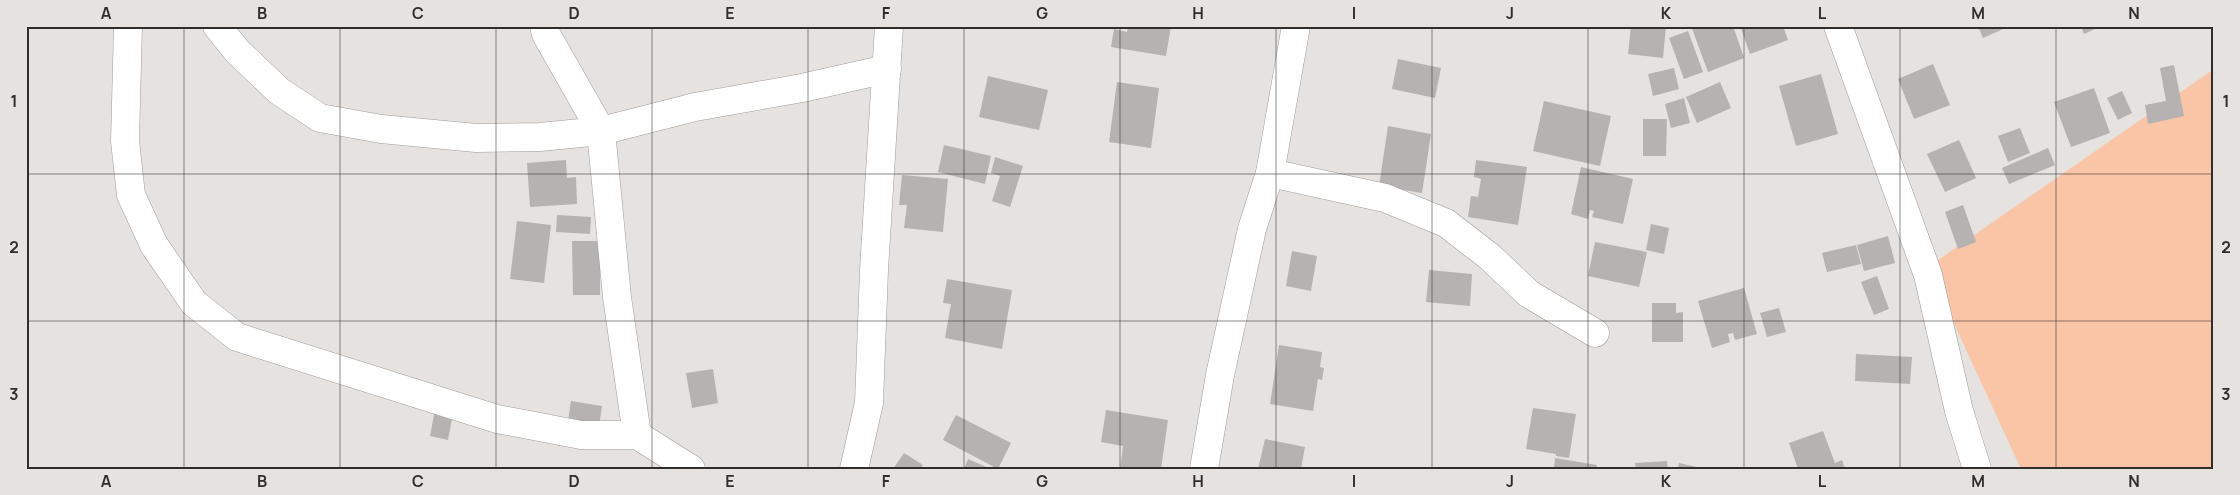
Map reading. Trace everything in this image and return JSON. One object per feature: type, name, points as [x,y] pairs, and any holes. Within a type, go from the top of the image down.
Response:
[{"type":"street","points":[[128,26],[125,141],[131,195],[154,246],[194,304],[237,337],[497,419],[581,435],[637,435],[681,466]]},
{"type":"street","points":[[217,26],[237,51],[279,91],[320,118],[381,129],[476,138],[540,137],[601,131],[695,107],[802,88],[887,69]]},
{"type":"street","points":[[544,26],[546,34],[601,131],[616,288],[637,435]]},
{"type":"street","points":[[854,469],[869,403],[874,270],[889,26]]},
{"type":"street","points":[[1204,469],[1220,376],[1252,229],[1270,173],[1296,26]]},
{"type":"street","points":[[1838,26],[1928,275],[1959,411],[1978,469]]},
{"type":"street","points":[[1270,173],[1385,198],[1446,223],[1490,256],[1529,294],[1595,333]]},
{"type":"shaded area","points":[[2214,69],[2214,469],[2021,469],[1928,267]]},
{"type":"building","points":[[1128,26],[1171,26],[1166,56],[1111,47],[1114,29],[1127,32]]},
{"type":"building","points":[[1631,26],[1666,26],[1663,58],[1628,54]]},
{"type":"building","points":[[1691,26],[1733,26],[1744,58],[1708,72]]},
{"type":"building","points":[[1740,26],[1783,26],[1788,40],[1750,54]]},
{"type":"building","points":[[1978,26],[2010,26],[1983,38]]},
{"type":"building","points":[[2081,26],[2096,26],[2097,28],[2084,34]]},
{"type":"building","points":[[1688,31],[1703,72],[1684,79],[1669,38]]},
{"type":"building","points":[[1398,59],[1441,68],[1435,98],[1392,89]]},
{"type":"building","points":[[1933,64],[1950,105],[1914,119],[1898,79]]},
{"type":"building","points":[[2174,65],[2184,116],[2148,124],[2145,105],[2166,101],[2160,68]]},
{"type":"building","points":[[1674,68],[1679,89],[1653,96],[1648,74]]},
{"type":"building","points":[[1821,74],[1838,134],[1796,146],[1779,86]]},
{"type":"building","points":[[988,76],[1048,90],[1039,130],[979,117]]},
{"type":"building","points":[[1117,82],[1159,88],[1151,148],[1109,142]]},
{"type":"building","points":[[1720,82],[1731,108],[1697,123],[1686,97]]},
{"type":"building","points":[[2094,88],[2110,133],[2071,147],[2054,102]]},
{"type":"building","points":[[2122,91],[2132,113],[2118,120],[2107,98]]},
{"type":"building","points":[[1684,98],[1690,123],[1671,128],[1665,104]]},
{"type":"building","points":[[1544,101],[1611,116],[1600,166],[1533,151]]},
{"type":"building","points":[[1643,119],[1667,119],[1666,156],[1643,156]]},
{"type":"building","points":[[1388,126],[1431,134],[1422,193],[1379,186]]},
{"type":"building","points":[[2020,128],[2030,153],[2008,162],[1998,136]]},
{"type":"building","points":[[1959,140],[1976,178],[1945,192],[1927,154]]},
{"type":"building","points":[[944,145],[991,156],[985,184],[938,172]]},
{"type":"building","points":[[2048,148],[2055,165],[2009,184],[2002,168]]},
{"type":"building","points":[[995,157],[1023,166],[1010,207],[992,201],[1000,176],[991,173]]},
{"type":"building","points":[[566,160],[567,178],[576,177],[577,204],[530,207],[527,163]]},
{"type":"building","points":[[1476,160],[1527,167],[1518,225],[1468,217],[1471,196],[1478,197],[1481,179],[1474,177]]},
{"type":"building","points":[[1581,167],[1633,179],[1623,224],[1592,217],[1594,211],[1590,210],[1588,219],[1571,214]]},
{"type":"building","points":[[902,175],[948,179],[943,232],[904,228],[907,205],[899,205]]},
{"type":"building","points":[[1963,205],[1976,242],[1958,249],[1945,212]]},
{"type":"building","points":[[557,215],[591,217],[590,234],[556,232]]},
{"type":"building","points":[[517,221],[551,225],[544,283],[510,279]]},
{"type":"building","points":[[1651,224],[1669,228],[1664,254],[1646,250]]},
{"type":"building","points":[[1888,236],[1895,263],[1864,271],[1857,245]]},
{"type":"building","points":[[572,241],[600,241],[600,295],[573,295]]},
{"type":"building","points":[[1595,242],[1647,252],[1639,287],[1588,276]]},
{"type":"building","points":[[1856,245],[1861,264],[1827,272],[1822,253]]},
{"type":"building","points":[[1292,251],[1317,256],[1311,291],[1286,286]]},
{"type":"building","points":[[1429,270],[1472,274],[1470,306],[1426,302]]},
{"type":"building","points":[[1877,276],[1889,309],[1874,315],[1861,282]]},
{"type":"building","points":[[947,279],[1012,290],[1002,349],[945,338],[951,304],[943,303]]},
{"type":"building","points":[[1744,288],[1757,334],[1735,340],[1733,333],[1728,334],[1730,342],[1712,348],[1698,301]]},
{"type":"building","points":[[1652,303],[1676,303],[1676,313],[1683,312],[1683,342],[1652,342]]},
{"type":"building","points":[[1779,308],[1786,332],[1767,337],[1760,313]]},
{"type":"building","points":[[1279,345],[1322,352],[1320,367],[1324,368],[1322,380],[1318,379],[1313,411],[1270,404]]},
{"type":"building","points":[[1856,354],[1912,357],[1910,384],[1855,381]]},
{"type":"building","points":[[713,369],[718,403],[692,408],[686,373]]},
{"type":"building","points":[[571,401],[602,406],[599,426],[568,421]]},
{"type":"building","points":[[1533,408],[1576,414],[1569,458],[1526,449]]},
{"type":"building","points":[[435,410],[453,413],[448,440],[430,436]]},
{"type":"building","points":[[1106,410],[1168,420],[1161,469],[1120,469],[1123,446],[1101,442]]},
{"type":"building","points":[[956,415],[1011,443],[998,469],[943,440]]},
{"type":"building","points":[[1823,431],[1835,463],[1842,460],[1845,469],[1798,469],[1789,443]]},
{"type":"building","points":[[1265,439],[1305,447],[1301,469],[1258,469]]},
{"type":"building","points":[[904,453],[923,465],[920,469],[893,469]]},
{"type":"building","points":[[1555,458],[1597,465],[1596,469],[1554,469]]},
{"type":"building","points":[[968,459],[991,469],[964,469]]},
{"type":"building","points":[[1667,461],[1668,469],[1636,469],[1635,463]]},
{"type":"building","points":[[1679,463],[1701,468],[1701,469],[1678,469]]}]
